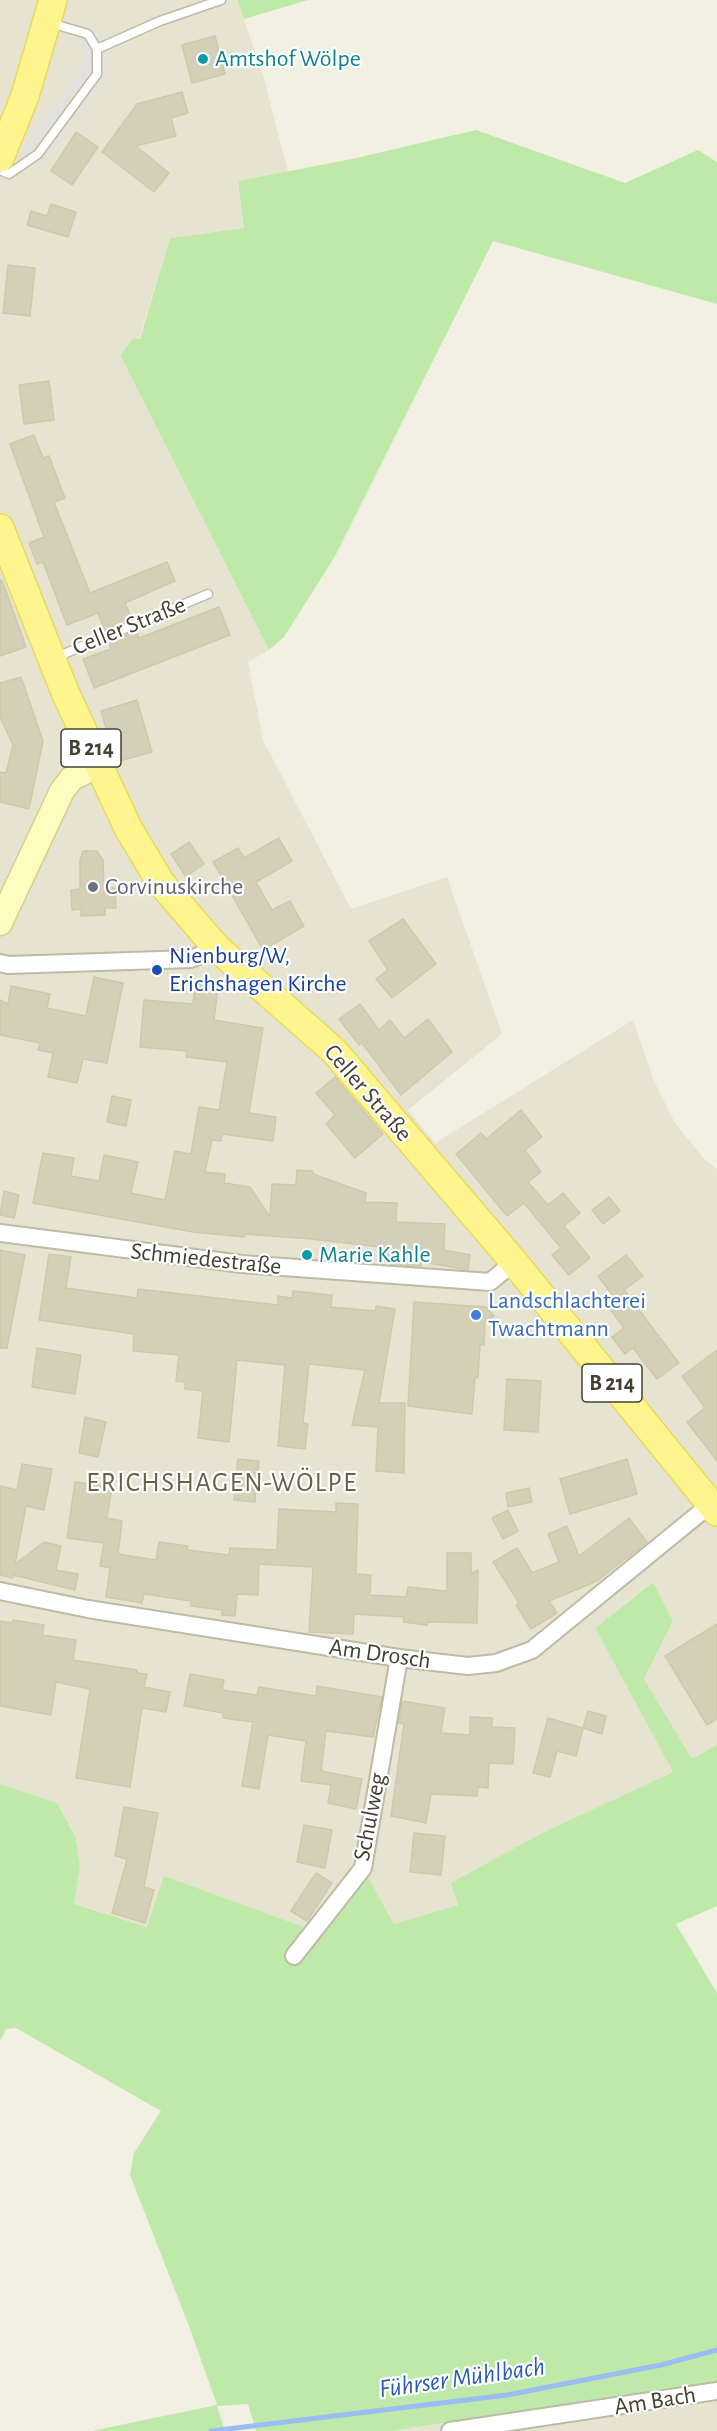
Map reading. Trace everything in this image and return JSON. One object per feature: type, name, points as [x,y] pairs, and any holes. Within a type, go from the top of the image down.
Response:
[{"type":"main road","points":[[0,158],[25,96],[50,11]]},
{"type":"main road","name":"Celler Straße","points":[[0,528],[51,660],[128,828],[161,883],[217,948],[334,1051],[514,1262],[715,1505]]},
{"type":"street","points":[[0,923],[62,791],[72,778],[99,765]]},
{"type":"street","points":[[0,963],[8,965],[191,959],[217,948]]},
{"type":"street","name":"Schmiedestraße","points":[[0,1233],[242,1264],[490,1282],[514,1262]]},
{"type":"street","name":"Am Drosch","points":[[0,1591],[99,1611],[399,1658],[468,1666],[496,1663],[532,1650],[715,1505]]},
{"type":"street","name":"Schulweg","points":[[294,1956],[363,1868],[399,1658]]},
{"type":"street","name":"Am Bach","points":[[450,2431],[535,2425],[717,2391]]},
{"type":"lane","points":[[97,49],[160,21],[220,0]]},
{"type":"lane","points":[[0,170],[9,174],[38,154],[97,74],[97,49],[88,34],[50,11]]},
{"type":"lane","name":"Celler Straße","points":[[51,660],[208,594]]},
{"type":"shaded area","points":[[0,0],[237,0],[262,71],[288,172],[238,181],[244,228],[170,238],[139,339],[120,355],[269,650],[248,662],[263,740],[351,909],[447,877],[502,1034],[408,1110],[435,1143],[633,1020],[654,1081],[675,1123],[705,1160],[717,1169],[717,1745],[692,1760],[644,1679],[673,1621],[652,1582],[595,1628],[673,1772],[542,1833],[452,1883],[458,1905],[394,1924],[363,1868],[310,1935],[301,1926],[164,1877],[148,1927],[74,1904],[80,1868],[76,1838],[57,1803],[0,1784]]},
{"type":"shaded area","points":[[73,21],[106,35],[111,66],[91,102],[39,167],[22,149],[62,97],[82,65],[83,47],[69,36]]},
{"type":"shaded area","points":[[717,2381],[717,2431],[391,2431],[647,2393]]},
{"type":"green space","points":[[237,0],[308,0],[244,19]]},
{"type":"green space","points":[[476,130],[625,183],[698,150],[717,162],[717,304],[493,241],[334,558],[284,637],[269,650],[120,355],[133,339],[140,339],[170,238],[244,228],[238,181],[352,159]]},
{"type":"green space","points":[[653,1582],[673,1621],[644,1679],[692,1759],[717,1745],[717,1906],[676,1924],[717,1993],[717,2381],[391,2431],[256,2431],[248,2404],[217,2406],[225,2431],[91,2431],[217,2405],[130,2175],[134,2153],[161,2111],[16,2028],[6,2029],[0,2041],[0,1784],[57,1803],[76,1838],[80,1868],[74,1904],[147,1927],[164,1876],[301,1926],[310,1935],[363,1868],[394,1924],[458,1905],[451,1883],[542,1833],[673,1772],[595,1628]]},
{"type":"building","name":"Amtshof Wölpe","points":[[215,36],[225,74],[192,83],[182,45]]},
{"type":"building","points":[[182,92],[188,113],[171,118],[176,136],[136,146],[169,173],[154,192],[102,152],[137,104]]},
{"type":"building","points":[[76,132],[98,147],[72,185],[51,171]]},
{"type":"building","points":[[51,204],[76,212],[68,237],[27,225],[31,211],[47,216]]},
{"type":"building","points":[[8,265],[35,268],[30,316],[3,313]]},
{"type":"building","points":[[49,381],[54,420],[24,424],[19,385]]},
{"type":"building","points":[[34,435],[43,458],[49,456],[65,498],[54,502],[90,593],[167,562],[175,581],[125,603],[132,619],[104,630],[98,613],[67,625],[43,562],[37,564],[29,543],[44,537],[10,444]]},
{"type":"building","points":[[0,580],[2,580],[26,647],[0,656]]},
{"type":"building","points":[[219,607],[230,635],[94,688],[83,659],[111,649],[109,642],[136,631],[139,638]]},
{"type":"building","points":[[21,677],[43,741],[29,809],[0,802],[0,772],[6,773],[13,745],[0,717],[0,683]]},
{"type":"building","points":[[137,700],[152,752],[116,762],[101,711]]},
{"type":"building","points":[[279,838],[292,861],[256,882],[272,910],[290,901],[304,926],[263,950],[213,862],[238,848],[244,858]]},
{"type":"building","points":[[189,842],[204,864],[186,877],[171,854]]},
{"type":"building","points":[[83,851],[97,851],[103,860],[104,888],[115,888],[116,908],[105,908],[105,915],[81,916],[81,909],[72,910],[71,890],[80,889],[80,861]]},
{"type":"building","points":[[403,919],[436,964],[392,998],[376,979],[388,970],[369,941]]},
{"type":"building","points":[[94,977],[123,983],[107,1063],[83,1059],[77,1083],[48,1077],[53,1053],[38,1050],[40,1043],[0,1035],[0,1000],[8,1004],[11,986],[50,994],[47,1008],[86,1016]]},
{"type":"building","points":[[195,984],[218,987],[214,1020],[263,1028],[249,1113],[276,1117],[273,1141],[222,1134],[221,1141],[212,1140],[205,1172],[225,1174],[224,1183],[250,1187],[270,1217],[272,1184],[296,1185],[297,1170],[313,1171],[313,1174],[366,1193],[365,1202],[397,1203],[396,1222],[445,1224],[444,1250],[470,1255],[468,1270],[422,1262],[421,1266],[388,1264],[389,1248],[311,1239],[245,1234],[244,1237],[193,1232],[33,1203],[43,1153],[74,1158],[71,1176],[99,1181],[104,1155],[138,1162],[131,1193],[165,1200],[175,1151],[191,1154],[199,1107],[219,1110],[227,1062],[186,1057],[187,1051],[140,1047],[144,1000],[193,1004]]},
{"type":"building","points":[[360,1004],[379,1030],[390,1020],[404,1038],[428,1019],[452,1052],[401,1095],[362,1043],[359,1045],[339,1019]]},
{"type":"building","points":[[335,1077],[383,1134],[355,1158],[326,1124],[335,1115],[316,1093]]},
{"type":"building","points":[[112,1096],[131,1100],[126,1126],[107,1122]]},
{"type":"building","points":[[521,1110],[542,1137],[525,1150],[541,1172],[528,1182],[548,1205],[563,1193],[580,1213],[564,1226],[590,1258],[569,1275],[552,1255],[561,1248],[524,1203],[507,1216],[456,1154],[481,1133],[486,1139]]},
{"type":"building","points":[[4,1191],[19,1195],[14,1218],[0,1215]]},
{"type":"building","points":[[609,1197],[620,1211],[603,1224],[592,1210]]},
{"type":"building","points":[[0,1250],[25,1255],[7,1348],[0,1348]]},
{"type":"building","points":[[49,1254],[71,1257],[66,1288],[137,1298],[138,1289],[278,1305],[278,1296],[292,1298],[293,1291],[332,1295],[331,1307],[375,1311],[376,1306],[395,1309],[379,1403],[405,1403],[404,1473],[376,1471],[378,1427],[352,1425],[365,1370],[309,1364],[303,1423],[308,1424],[305,1449],[278,1446],[285,1365],[237,1360],[229,1442],[198,1438],[203,1391],[185,1389],[185,1382],[176,1381],[179,1355],[133,1351],[134,1334],[39,1320]]},
{"type":"building","points":[[626,1255],[643,1276],[624,1290],[679,1363],[657,1379],[633,1348],[625,1354],[612,1337],[624,1328],[606,1303],[614,1297],[598,1276]]},
{"type":"building","points":[[414,1302],[486,1307],[494,1316],[485,1323],[484,1345],[480,1345],[478,1378],[475,1377],[472,1414],[408,1406]]},
{"type":"building","points":[[37,1348],[81,1355],[75,1394],[32,1387]]},
{"type":"building","points":[[717,1350],[717,1461],[687,1422],[705,1408],[682,1376]]},
{"type":"building","points":[[507,1379],[541,1381],[538,1432],[504,1430]]},
{"type":"building","points":[[85,1417],[106,1422],[98,1457],[79,1453]]},
{"type":"building","points":[[238,1459],[259,1461],[255,1502],[234,1500]]},
{"type":"building","points":[[627,1459],[637,1494],[570,1514],[560,1479]]},
{"type":"building","points":[[22,1464],[52,1469],[44,1510],[26,1506],[15,1564],[44,1542],[61,1546],[56,1570],[78,1574],[75,1590],[13,1575],[13,1578],[0,1575],[0,1486],[17,1490]]},
{"type":"building","points":[[75,1482],[112,1487],[107,1518],[122,1521],[118,1554],[156,1560],[159,1542],[188,1546],[187,1550],[229,1555],[230,1548],[277,1550],[279,1509],[336,1512],[336,1503],[358,1504],[356,1574],[371,1575],[370,1595],[406,1597],[408,1587],[447,1591],[447,1553],[471,1553],[471,1574],[478,1570],[477,1623],[428,1622],[427,1625],[403,1622],[404,1617],[354,1614],[353,1634],[309,1632],[313,1567],[259,1564],[258,1595],[237,1594],[235,1616],[222,1615],[222,1610],[191,1606],[191,1601],[144,1594],[142,1603],[106,1597],[110,1568],[100,1566],[104,1543],[67,1538]]},
{"type":"building","points":[[529,1488],[532,1502],[508,1507],[506,1493]]},
{"type":"building","points":[[508,1510],[518,1531],[503,1539],[492,1518]]},
{"type":"building","points":[[629,1518],[647,1542],[597,1581],[549,1601],[557,1613],[531,1629],[516,1605],[519,1603],[493,1562],[517,1548],[532,1573],[559,1562],[548,1534],[567,1526],[579,1556]]},
{"type":"building","points":[[13,1620],[44,1625],[42,1635],[76,1640],[73,1660],[137,1670],[137,1673],[147,1674],[144,1687],[170,1692],[166,1712],[142,1708],[130,1787],[76,1778],[90,1689],[56,1682],[51,1715],[0,1706],[0,1621],[12,1623]]},
{"type":"building","points":[[717,1624],[717,1719],[707,1725],[665,1656]]},
{"type":"building","points":[[190,1674],[224,1680],[222,1690],[257,1695],[259,1687],[316,1696],[317,1686],[382,1697],[373,1737],[326,1731],[321,1771],[362,1779],[356,1809],[328,1803],[331,1785],[301,1781],[306,1741],[268,1735],[259,1789],[242,1786],[253,1722],[223,1718],[223,1713],[184,1706]]},
{"type":"building","points":[[402,1701],[445,1708],[441,1733],[470,1735],[470,1717],[492,1718],[492,1727],[515,1728],[513,1764],[489,1763],[488,1788],[478,1787],[477,1796],[431,1794],[426,1823],[391,1816],[404,1724],[399,1723]]},
{"type":"building","points":[[588,1711],[606,1716],[602,1734],[583,1728]]},
{"type":"building","points":[[548,1718],[583,1728],[576,1756],[557,1751],[550,1777],[533,1773]]},
{"type":"building","points":[[124,1807],[158,1813],[144,1887],[154,1890],[145,1923],[112,1913],[127,1859],[115,1856]]},
{"type":"building","points":[[304,1825],[332,1830],[325,1868],[297,1862]]},
{"type":"building","points":[[414,1833],[445,1836],[441,1875],[410,1872]]},
{"type":"building","points":[[316,1873],[332,1883],[307,1921],[291,1911]]},
{"type":"waterway","name":"Führser Mühlbach","points":[[211,2431],[507,2395],[661,2365],[717,2350]]},
{"type":"place","name":"Amtshof Wölpe","points":[[203,59]]},
{"type":"place","name":"Corvinuskirche","points":[[93,887]]},
{"type":"place","name":"Nienburg/W, Erichshagen Kirche","points":[[157,970]]},
{"type":"place","name":"Marie Kahle","points":[[307,1255]]},
{"type":"place","name":"Landschlachterei Twachtmann","points":[[476,1315]]},
{"type":"district","name":"ERICHSHAGEN-WÖLPE","points":[[222,1483]]}]
